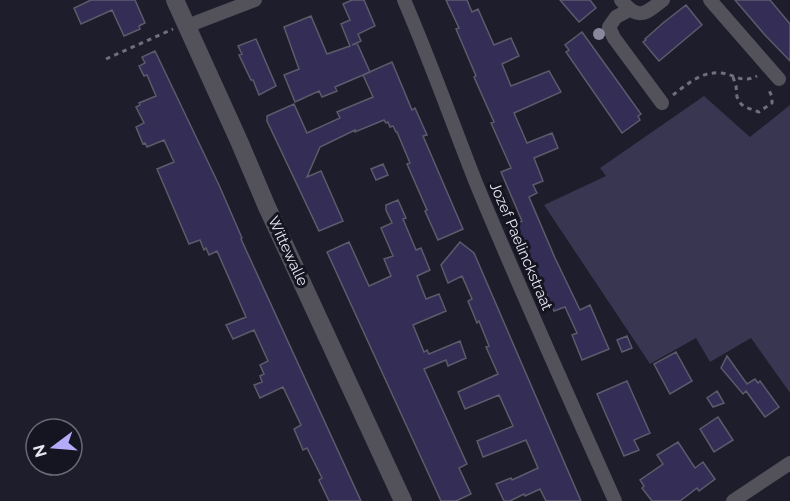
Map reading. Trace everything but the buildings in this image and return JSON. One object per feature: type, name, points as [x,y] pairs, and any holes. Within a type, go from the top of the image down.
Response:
[{"type":"street","name":"Wittewalle","points":[[175,0],[358,406],[404,501]]},
{"type":"street","points":[[187,25],[255,0]]},
{"type":"street","name":"Jozef Paelinckstraat","points":[[404,0],[425,48],[481,194],[615,501]]},
{"type":"street","points":[[662,103],[614,38],[609,27],[625,5],[637,14],[647,12],[663,0]]},
{"type":"street","points":[[710,0],[779,79]]},
{"type":"street","points":[[732,501],[790,463]]},
{"type":"path","points":[[106,59],[187,25]]},
{"type":"path","points":[[662,103],[699,77],[720,73],[746,80],[756,77],[768,67]]},
{"type":"path","points":[[732,76],[741,104],[754,111],[759,112],[772,103],[770,91],[765,86]]},
{"type":"path","points":[[756,77],[759,81]]},
{"type":"shaded area","points":[[704,96],[750,137],[790,105],[790,393],[751,338],[710,362],[696,338],[650,364],[544,205],[606,176],[600,168]]}]
